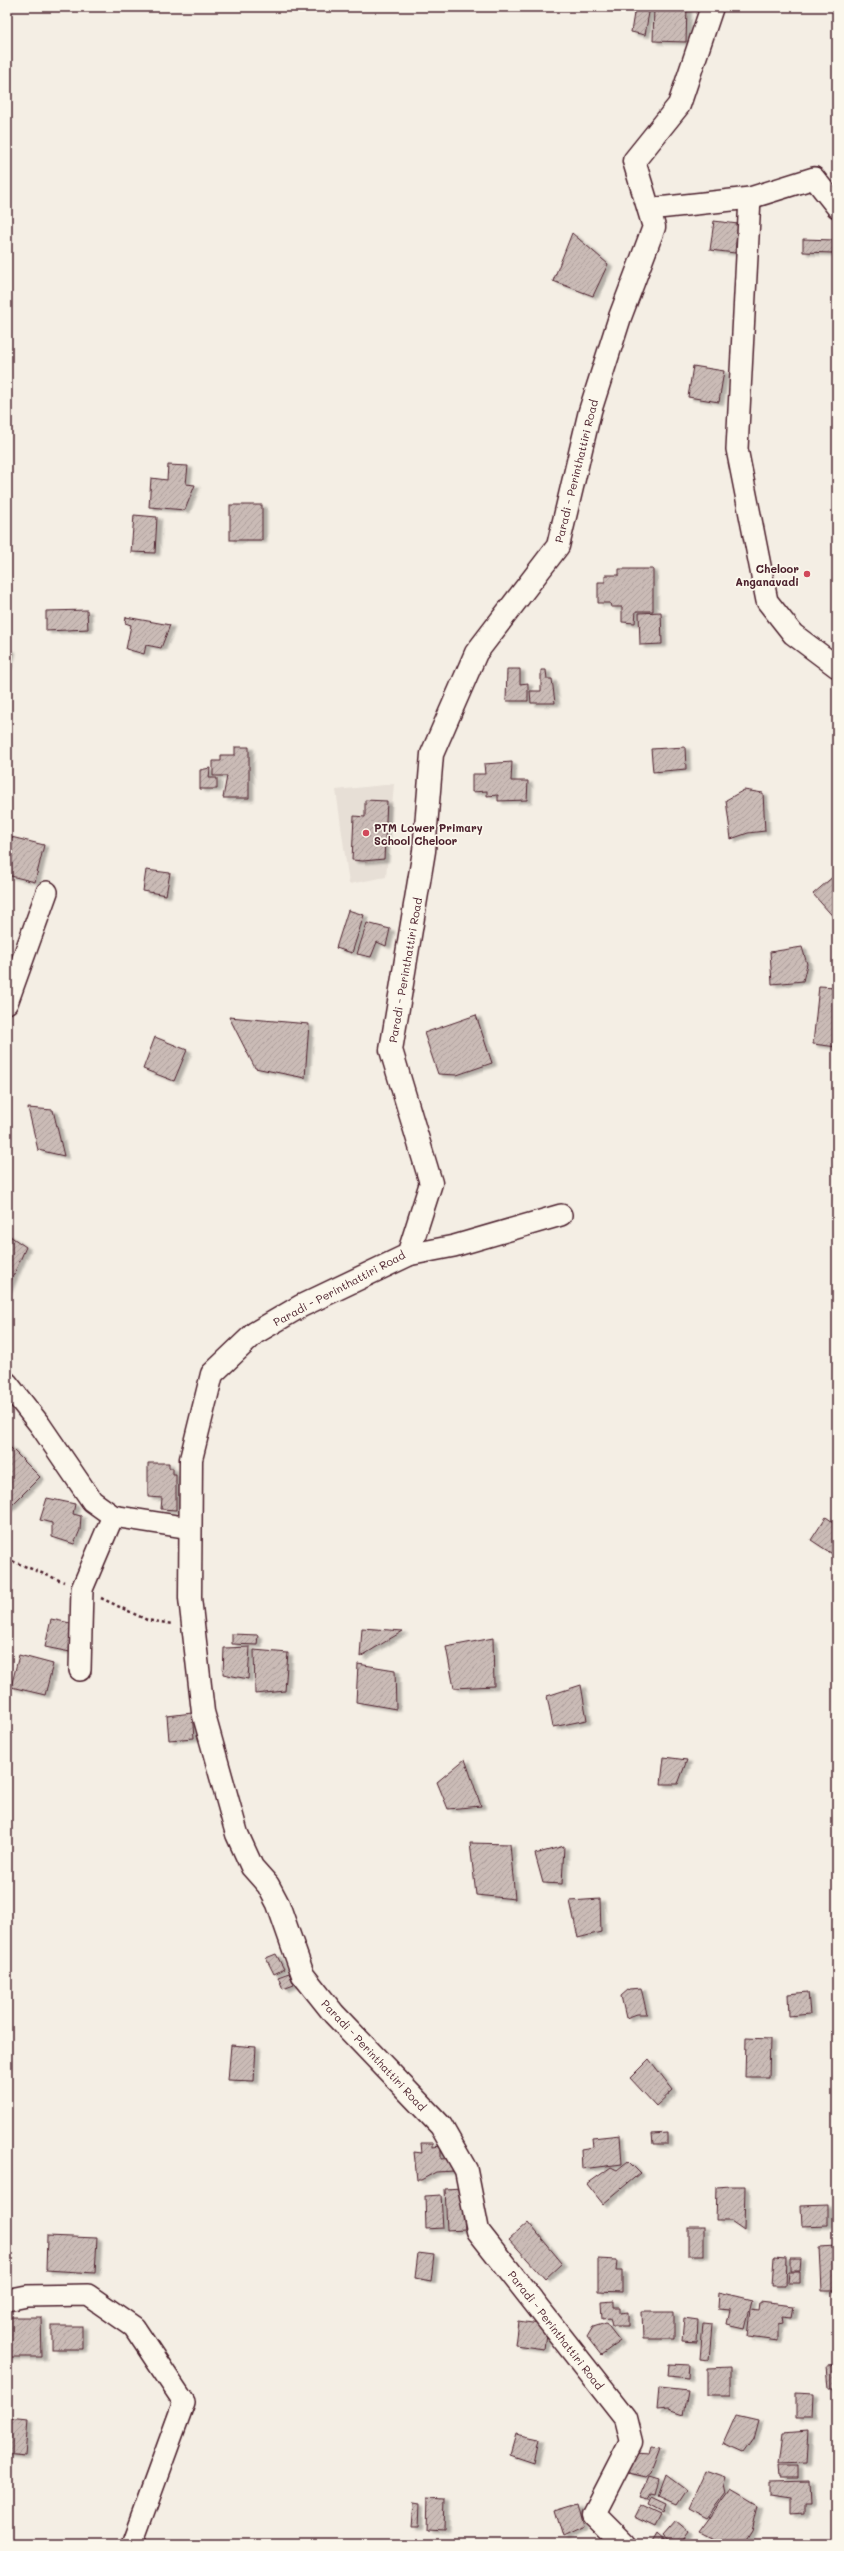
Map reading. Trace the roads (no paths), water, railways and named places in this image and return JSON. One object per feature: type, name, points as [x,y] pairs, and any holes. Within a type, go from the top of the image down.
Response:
[{"type":"main road","name":"Paradi - Perinthattiri Road","points":[[624,2544],[594,2514],[631,2442],[625,2418],[478,2231],[466,2170],[441,2126],[334,2014],[303,1975],[278,1904],[268,1885],[252,1867],[237,1834],[203,1712],[190,1598],[191,1459],[212,1374],[255,1333],[301,1306],[408,1254],[431,1183],[391,1050],[424,851],[432,754],[476,653],[558,546],[590,411],[620,318],[654,227],[634,161],[679,105],[712,7]]},
{"type":"street","points":[[649,209],[750,198],[814,178],[837,207]]},
{"type":"street","points":[[750,198],[738,449],[767,601],[792,634],[837,667]]},
{"type":"street","points":[[7,1003],[47,892]]},
{"type":"street","points":[[408,1254],[454,1246],[561,1215]]},
{"type":"street","points":[[7,1384],[40,1425],[92,1501],[113,1516],[190,1528]]},
{"type":"street","points":[[80,1670],[82,1589],[113,1516]]},
{"type":"street","points":[[7,2300],[27,2296],[88,2295],[134,2327],[184,2402],[132,2544]]},
{"type":"place","name":"Cheloor Anganavadi","points":[[807,574]]},
{"type":"place","name":"PTM Lower Primary School Cheloor","points":[[366,833]]}]
